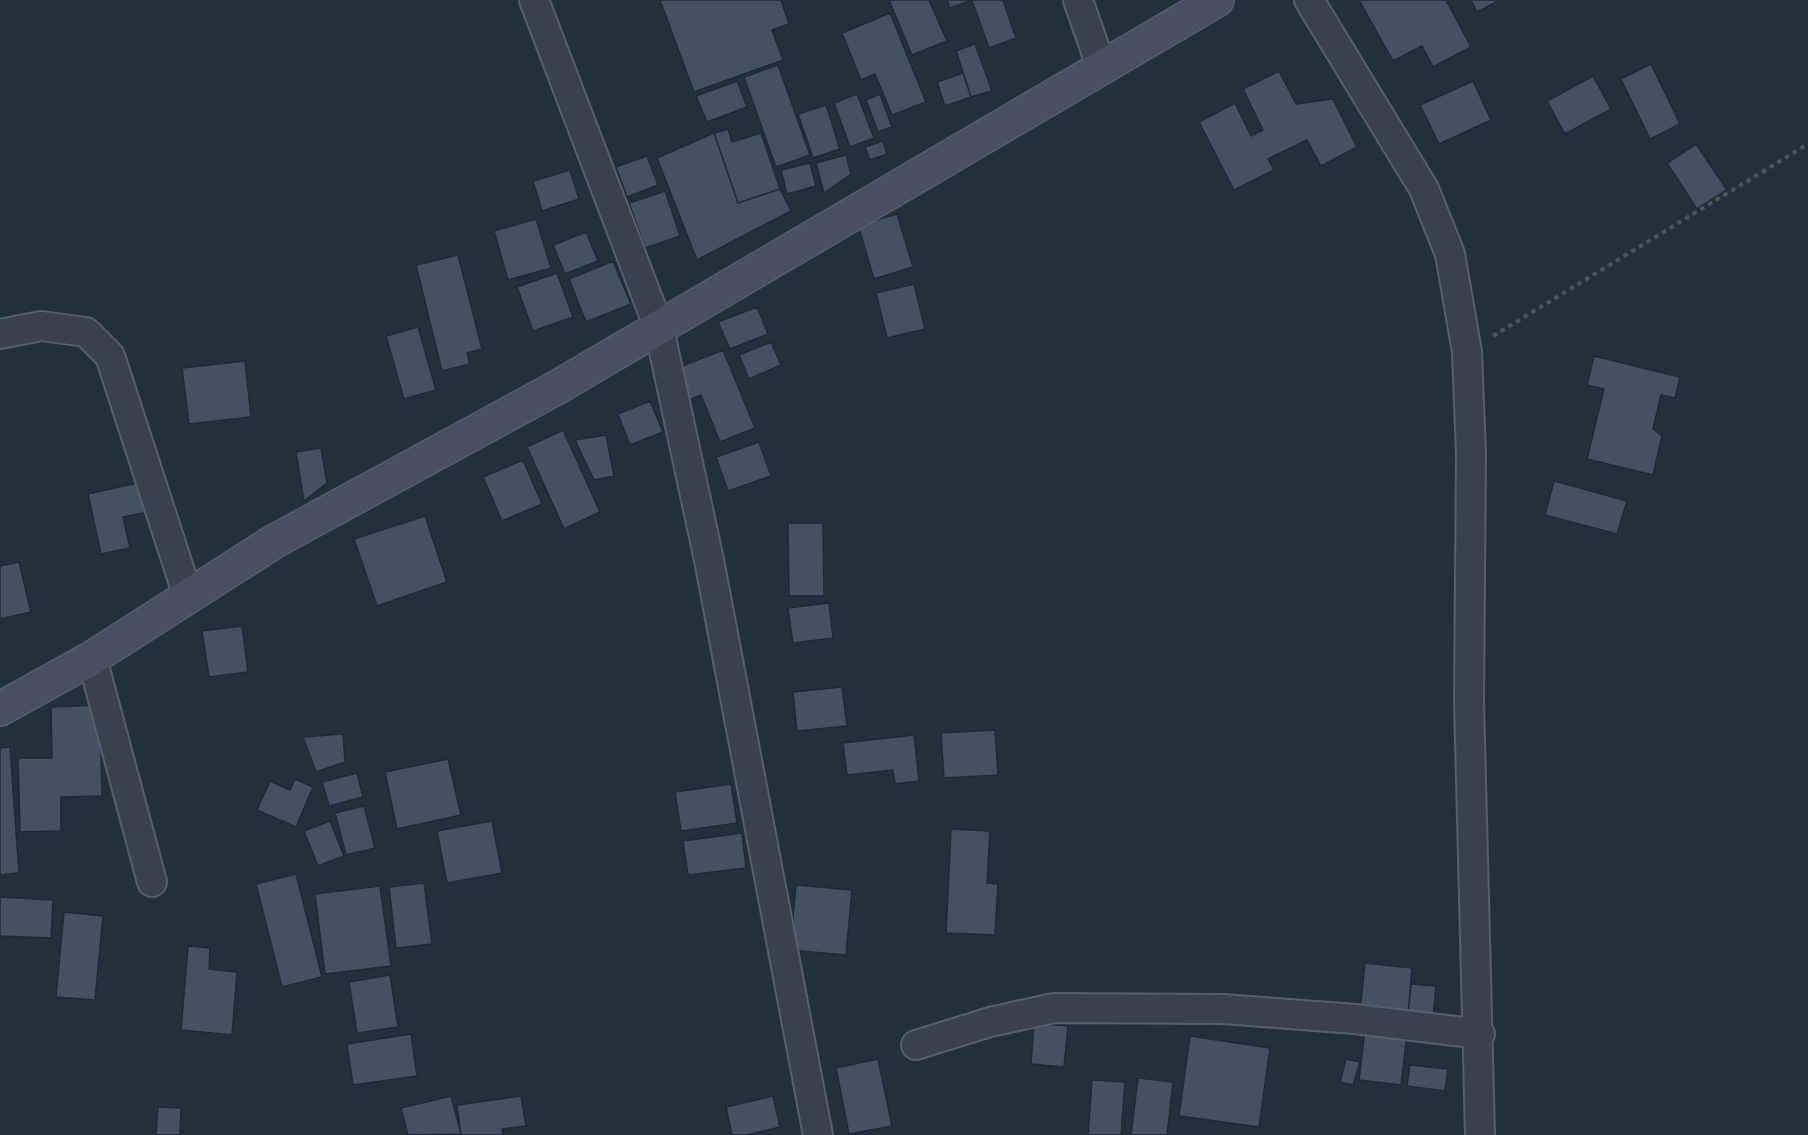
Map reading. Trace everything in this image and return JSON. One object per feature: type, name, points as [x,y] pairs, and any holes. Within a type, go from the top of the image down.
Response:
[{"type":"main road","points":[[0,710],[92,657],[275,541],[556,388],[1101,66],[1217,0]]},
{"type":"street","points":[[534,0],[659,328],[709,560],[818,1135]]},
{"type":"street","points":[[1078,0],[1101,66]]},
{"type":"street","points":[[1309,0],[1424,189],[1450,254],[1467,352],[1471,454],[1469,701],[1480,1034],[1480,1135]]},
{"type":"street","points":[[0,334],[41,326],[86,332],[110,356],[188,596]]},
{"type":"street","points":[[92,657],[152,882]]},
{"type":"street","points":[[916,1045],[990,1022],[1054,1008],[1223,1009],[1355,1019],[1480,1034]]},
{"type":"path","points":[[1467,352],[1808,144]]},
{"type":"building","points":[[660,0],[781,0],[789,24],[772,30],[783,60],[694,92]]},
{"type":"building","points":[[889,0],[929,0],[947,41],[912,55]]},
{"type":"building","points":[[947,0],[972,0],[950,8]]},
{"type":"building","points":[[972,0],[1003,0],[1016,38],[989,48]]},
{"type":"building","points":[[1359,0],[1446,0],[1471,47],[1433,67],[1422,46],[1393,61]]},
{"type":"building","points":[[1471,0],[1500,0],[1477,12]]},
{"type":"building","points":[[890,13],[926,102],[892,115],[875,74],[861,80],[842,33]]},
{"type":"building","points":[[975,44],[992,91],[971,97],[956,51]]},
{"type":"building","points":[[1651,64],[1680,124],[1650,139],[1621,79]]},
{"type":"building","points":[[778,65],[810,155],[776,167],[744,77]]},
{"type":"building","points":[[1279,71],[1296,104],[1333,99],[1357,147],[1321,166],[1307,140],[1268,159],[1274,170],[1234,190],[1199,122],[1235,103],[1251,136],[1263,130],[1243,89]]},
{"type":"building","points":[[963,73],[971,97],[945,106],[937,82]]},
{"type":"building","points":[[1593,76],[1611,109],[1565,134],[1547,101]]},
{"type":"building","points":[[737,81],[747,107],[707,122],[696,96]]},
{"type":"building","points":[[1473,81],[1491,120],[1439,144],[1420,105]]},
{"type":"building","points":[[857,94],[874,138],[850,147],[834,103]]},
{"type":"building","points":[[880,94],[892,127],[878,132],[866,100]]},
{"type":"building","points":[[826,105],[840,149],[813,158],[798,114]]},
{"type":"building","points":[[728,129],[732,142],[761,133],[780,189],[738,203],[714,133]]},
{"type":"building","points":[[714,133],[738,203],[780,189],[791,211],[697,260],[657,158]]},
{"type":"building","points":[[883,141],[887,154],[870,160],[865,147]]},
{"type":"building","points":[[1696,144],[1727,190],[1697,209],[1667,163]]},
{"type":"building","points":[[846,155],[851,174],[824,193],[816,163]]},
{"type":"building","points":[[647,156],[658,185],[627,197],[616,167]]},
{"type":"building","points":[[810,163],[816,186],[787,194],[781,170]]},
{"type":"building","points":[[570,170],[579,199],[542,211],[533,181]]},
{"type":"building","points":[[665,191],[680,236],[645,248],[629,203]]},
{"type":"building","points":[[897,214],[913,267],[874,279],[858,225]]},
{"type":"building","points":[[536,219],[551,268],[508,280],[494,231]]},
{"type":"building","points":[[586,232],[598,261],[565,274],[553,245]]},
{"type":"building","points":[[458,255],[482,349],[467,353],[470,364],[442,371],[416,265]]},
{"type":"building","points":[[613,261],[631,304],[586,322],[569,279]]},
{"type":"building","points":[[557,273],[573,317],[533,331],[517,287]]},
{"type":"building","points":[[914,284],[925,329],[887,338],[876,293]]},
{"type":"building","points":[[757,307],[768,334],[730,349],[718,322]]},
{"type":"building","points":[[418,327],[436,390],[404,399],[386,336]]},
{"type":"building","points":[[771,342],[781,365],[749,379],[739,355]]},
{"type":"building","points":[[723,350],[755,428],[720,442],[701,395],[687,401],[675,369]]},
{"type":"building","points":[[1594,356],[1680,377],[1675,398],[1661,395],[1653,429],[1662,436],[1653,475],[1587,459],[1604,389],[1587,385]]},
{"type":"building","points":[[245,361],[251,417],[189,424],[182,368]]},
{"type":"building","points":[[650,401],[663,432],[630,445],[618,414]]},
{"type":"building","points":[[563,430],[600,512],[564,529],[527,447]]},
{"type":"building","points":[[606,435],[614,476],[594,480],[575,440]]},
{"type":"building","points":[[759,442],[771,476],[728,491],[716,457]]},
{"type":"building","points":[[321,448],[327,483],[304,501],[296,452]]},
{"type":"building","points":[[523,460],[542,504],[502,521],[483,477]]},
{"type":"building","points":[[1554,481],[1627,501],[1617,534],[1545,515]]},
{"type":"building","points":[[142,482],[149,512],[123,517],[130,548],[101,554],[88,494]]},
{"type":"building","points":[[425,516],[447,582],[377,606],[354,539]]},
{"type":"building","points":[[788,523],[823,523],[824,596],[789,596]]},
{"type":"building","points":[[19,562],[31,612],[0,619],[0,566]]},
{"type":"building","points":[[829,603],[833,638],[793,643],[788,608]]},
{"type":"building","points":[[242,626],[248,672],[209,677],[202,631]]},
{"type":"building","points":[[842,687],[847,726],[797,731],[793,692]]},
{"type":"building","points":[[100,705],[102,796],[61,797],[61,831],[20,832],[18,758],[52,758],[51,707]]},
{"type":"building","points":[[995,730],[998,775],[944,778],[941,733]]},
{"type":"building","points":[[343,734],[345,762],[316,772],[303,737]]},
{"type":"building","points":[[914,735],[919,781],[895,784],[893,770],[847,775],[843,743]]},
{"type":"building","points":[[10,747],[19,873],[0,875],[0,748]]},
{"type":"building","points":[[448,759],[461,815],[397,829],[385,772]]},
{"type":"building","points":[[357,773],[363,797],[329,806],[322,782]]},
{"type":"building","points":[[295,779],[313,787],[296,827],[257,810],[270,781],[290,790]]},
{"type":"building","points":[[731,784],[737,823],[681,831],[675,792]]},
{"type":"building","points":[[364,806],[375,848],[346,855],[335,813]]},
{"type":"building","points":[[330,821],[344,856],[318,866],[304,831]]},
{"type":"building","points":[[492,821],[502,873],[447,883],[437,831]]},
{"type":"building","points":[[951,829],[990,831],[987,883],[998,884],[995,935],[946,933]]},
{"type":"building","points":[[742,833],[746,868],[688,875],[683,841]]},
{"type":"building","points":[[296,874],[322,977],[282,987],[256,884]]},
{"type":"building","points":[[424,883],[432,944],[396,948],[389,887]]},
{"type":"building","points":[[796,885],[852,890],[846,955],[790,950]]},
{"type":"building","points":[[380,886],[391,966],[325,974],[315,894]]},
{"type":"building","points":[[0,897],[53,900],[51,938],[0,936]]},
{"type":"building","points":[[64,912],[103,916],[95,1000],[56,997]]},
{"type":"building","points":[[188,946],[210,948],[209,969],[237,972],[232,1035],[181,1030]]},
{"type":"building","points":[[1365,963],[1412,968],[1408,1016],[1360,1011]]},
{"type":"building","points":[[390,975],[398,1027],[357,1033],[349,982]]},
{"type":"building","points":[[1411,984],[1436,986],[1433,1018],[1408,1016]]},
{"type":"building","points":[[1034,1023],[1068,1026],[1064,1067],[1031,1064]]},
{"type":"building","points":[[1365,1030],[1407,1035],[1401,1085],[1359,1080]]},
{"type":"building","points":[[411,1034],[417,1076],[353,1085],[347,1044]]},
{"type":"building","points":[[1190,1036],[1270,1048],[1259,1127],[1179,1116]]},
{"type":"building","points":[[878,1059],[892,1126],[849,1134],[836,1068]]},
{"type":"building","points":[[1346,1059],[1360,1062],[1353,1085],[1340,1082]]},
{"type":"building","points":[[1410,1065],[1448,1069],[1445,1091],[1407,1086]]},
{"type":"building","points":[[1138,1078],[1173,1082],[1167,1135],[1131,1135]]},
{"type":"building","points":[[1092,1080],[1125,1082],[1121,1135],[1088,1135]]},
{"type":"building","points":[[451,1096],[461,1134],[408,1135],[401,1108]]},
{"type":"building","points":[[521,1096],[526,1126],[502,1129],[503,1135],[461,1135],[457,1105]]},
{"type":"building","points":[[773,1096],[780,1127],[747,1135],[732,1135],[726,1107]]},
{"type":"building","points":[[158,1107],[181,1108],[180,1135],[156,1135]]}]
